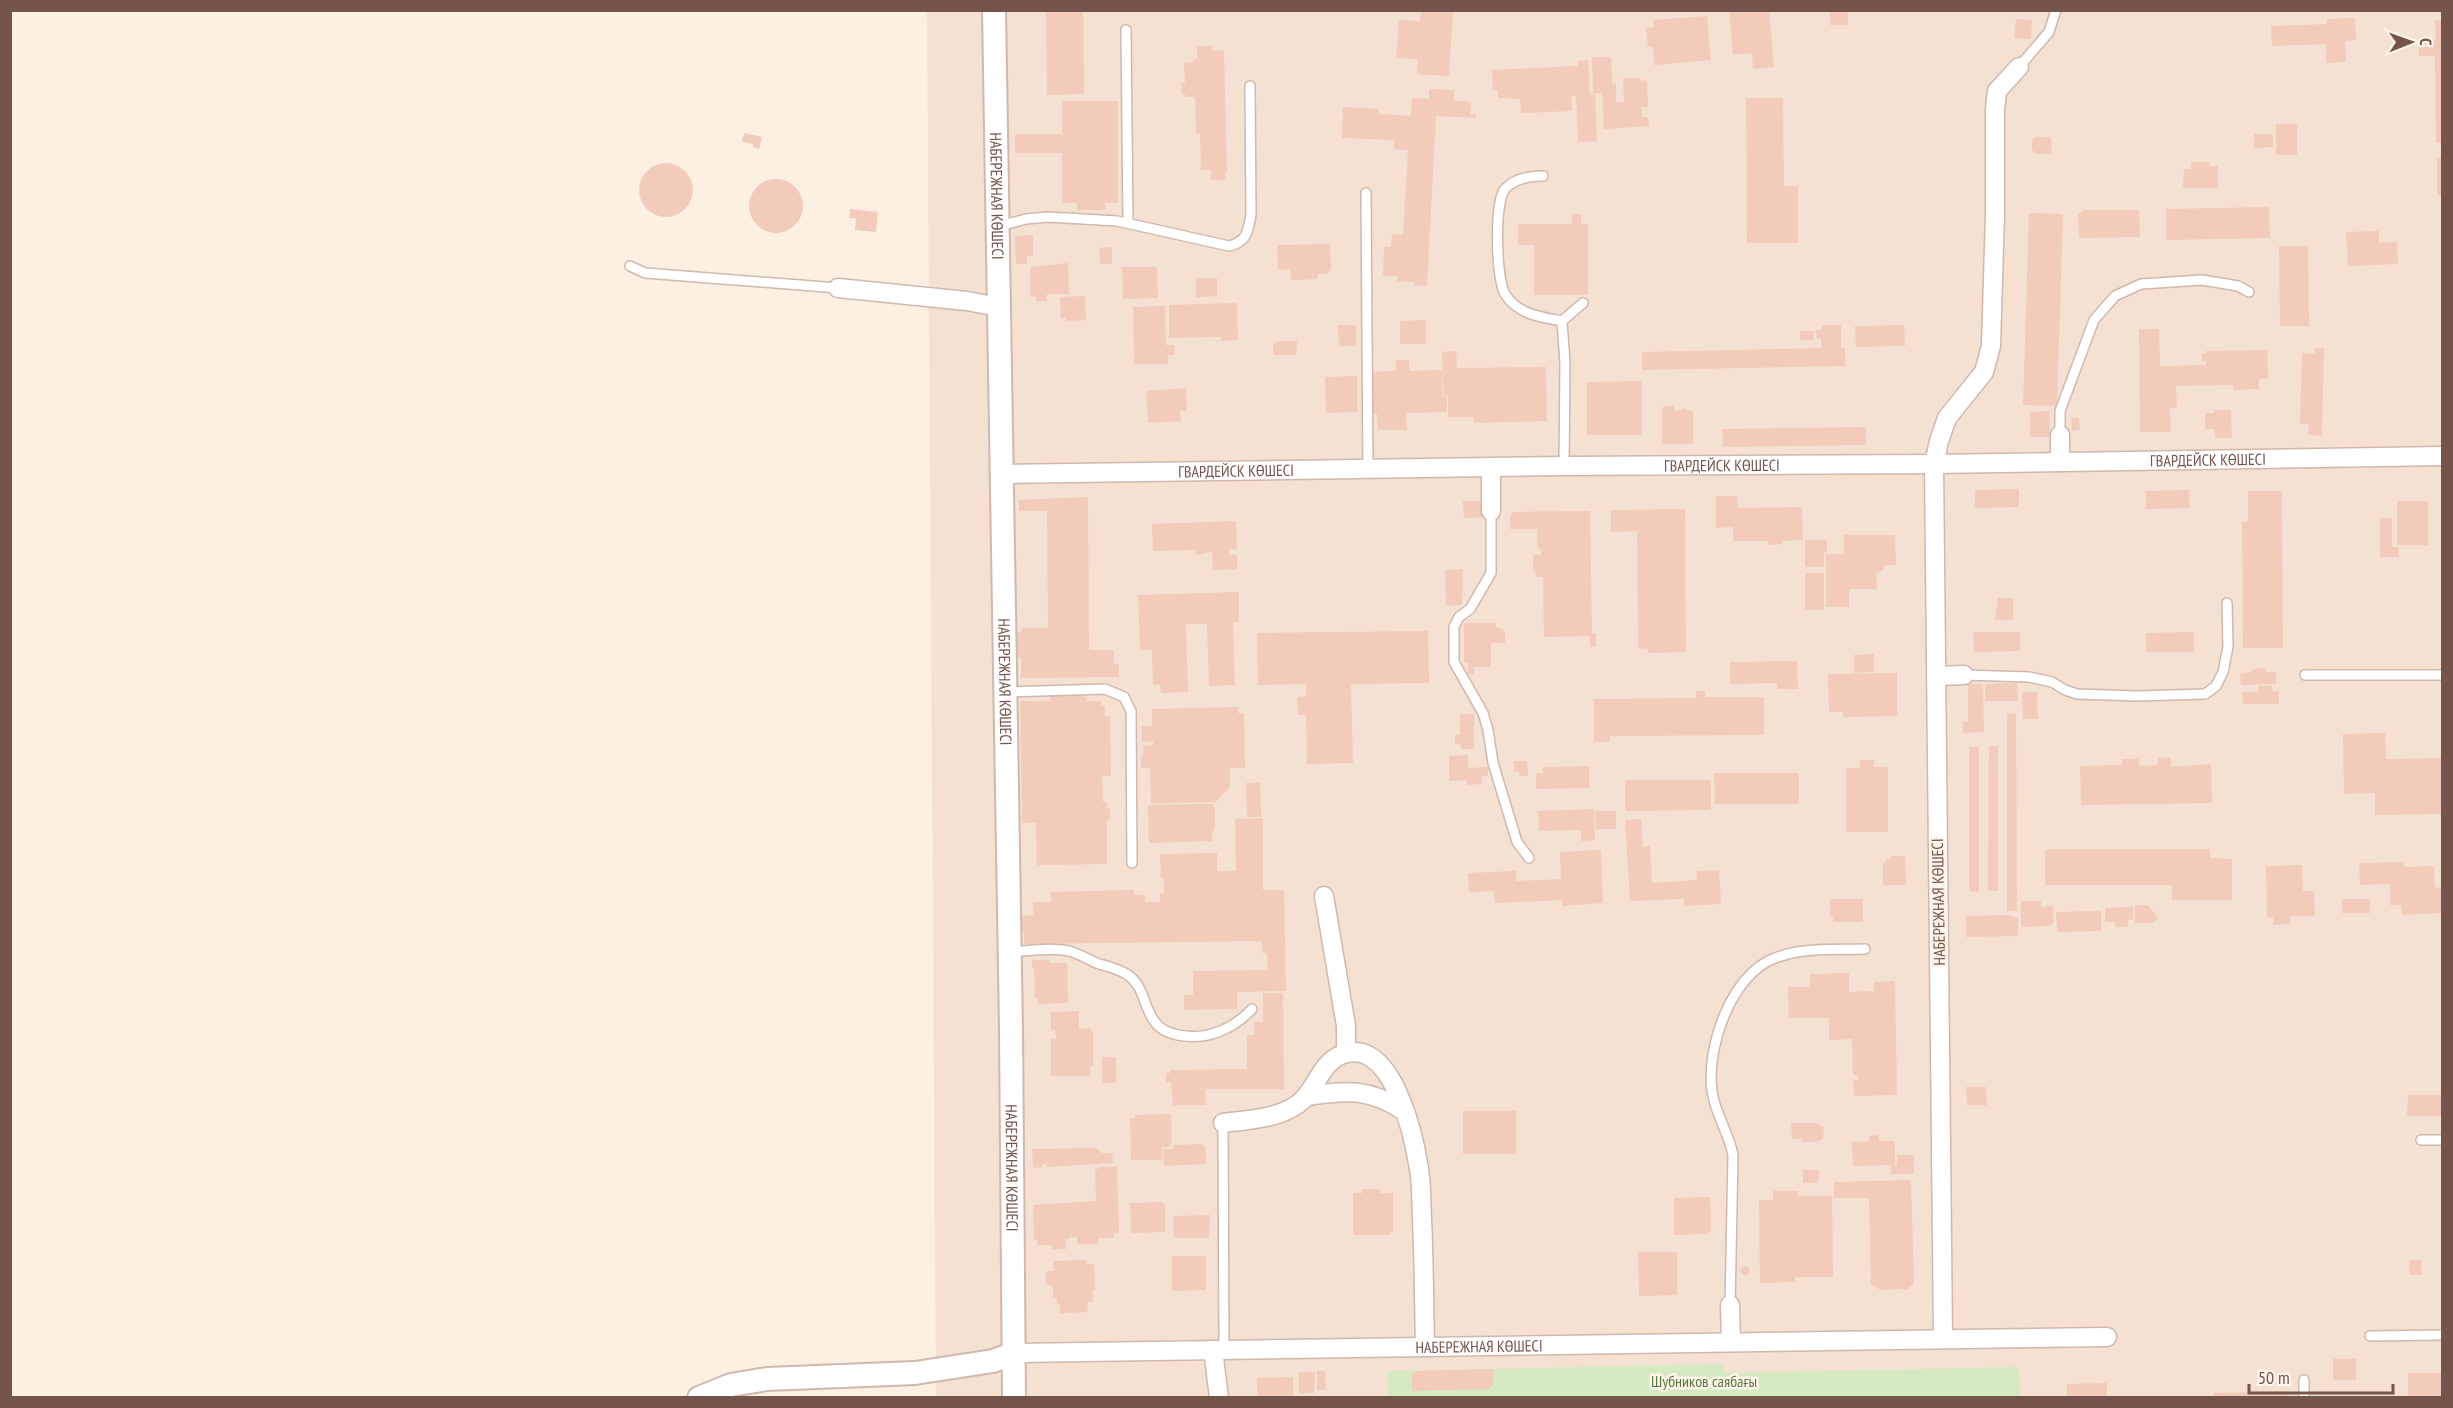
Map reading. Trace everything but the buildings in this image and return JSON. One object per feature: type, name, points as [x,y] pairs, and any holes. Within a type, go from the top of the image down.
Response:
[{"type":"street","name":"НАБЕРЕЖНАЯ КӨШЕСІ","points":[[994,10],[1010,952],[1014,1398]]},
{"type":"street","name":"НАБЕРЕЖНАЯ КӨШЕСІ","points":[[1943,1339],[1934,464],[1947,418],[1984,372],[1990,346],[1995,214],[1995,109],[1997,91],[2019,67]]},
{"type":"street","points":[[838,288],[998,307]]},
{"type":"street","points":[[2060,435],[2060,462]]},
{"type":"street","name":"ГВАРДЕЙСК КӨШЕСІ","points":[[1002,474],[2442,456]]},
{"type":"street","points":[[1491,468],[1491,511]]},
{"type":"street","points":[[1936,676],[1964,675]]},
{"type":"street","points":[[1324,896],[1346,1026],[1346,1053]]},
{"type":"street","points":[[1223,1123],[1270,1116],[1289,1110],[1306,1096],[1325,1068],[1335,1058],[1346,1053],[1361,1052],[1371,1056],[1380,1065],[1392,1082],[1409,1122],[1419,1171],[1425,1347]]},
{"type":"street","points":[[1306,1096],[1338,1091],[1367,1093],[1404,1111]]},
{"type":"street","points":[[1730,1305],[1731,1342]]},
{"type":"street","name":"НАБЕРЕЖНАЯ КӨШЕСІ","points":[[1015,1353],[2107,1337]]},
{"type":"street","points":[[1218,1350],[1219,1398]]},
{"type":"street","points":[[699,1398],[731,1385],[767,1379],[915,1373],[993,1361],[1015,1353]]},
{"type":"lane","points":[[2019,67],[2049,32],[2056,10]]},
{"type":"lane","points":[[1126,30],[1128,224]]},
{"type":"lane","points":[[997,227],[1026,219],[1048,217],[1128,224],[1229,246],[1238,244],[1248,236],[1251,215],[1250,86]]},
{"type":"lane","points":[[1543,176],[1528,176],[1512,184],[1500,197],[1498,248],[1500,274],[1504,293],[1518,308],[1531,314],[1562,321]]},
{"type":"lane","points":[[1366,193],[1368,469]]},
{"type":"lane","points":[[630,266],[645,273],[838,288]]},
{"type":"lane","points":[[2060,435],[2060,411],[2094,320],[2115,296],[2141,284],[2202,280],[2238,286],[2250,292]]},
{"type":"lane","points":[[1562,321],[1583,303]]},
{"type":"lane","points":[[1562,321],[1565,363],[1564,466]]},
{"type":"lane","points":[[1491,511],[1491,573],[1470,609],[1459,617],[1454,627],[1454,662],[1483,713],[1493,763],[1517,842],[1528,858]]},
{"type":"lane","points":[[1964,675],[2029,677],[2052,682],[2077,694],[2137,696],[2205,694],[2216,686],[2223,672],[2228,647],[2227,603]]},
{"type":"lane","points":[[2305,675],[2442,675]]},
{"type":"lane","points":[[1005,692],[1105,689],[1124,697],[1131,711],[1132,863]]},
{"type":"lane","points":[[1730,1305],[1733,1155],[1731,1143],[1715,1110],[1710,1072],[1713,1048],[1719,1029],[1728,1006],[1759,966],[1773,958],[1799,951],[1865,949]]},
{"type":"lane","points":[[1010,952],[1066,950],[1102,965],[1114,967],[1128,975],[1140,987],[1155,1023],[1162,1030],[1174,1034],[1195,1036],[1222,1031],[1235,1025],[1252,1009]]},
{"type":"lane","points":[[1218,1350],[1223,1123]]},
{"type":"lane","points":[[2421,1140],[2442,1140]]},
{"type":"lane","points":[[2370,1336],[2442,1335]]},
{"type":"lane","points":[[2304,1380],[2304,1398]]},
{"type":"shaded area","points":[[927,11],[2442,11],[2442,1397],[936,1397]]},
{"type":"green space","name":"Шубников саябағы","points":[[1724,1364],[1724,1373],[2019,1367],[2020,1397],[1389,1398],[1388,1371]]}]
